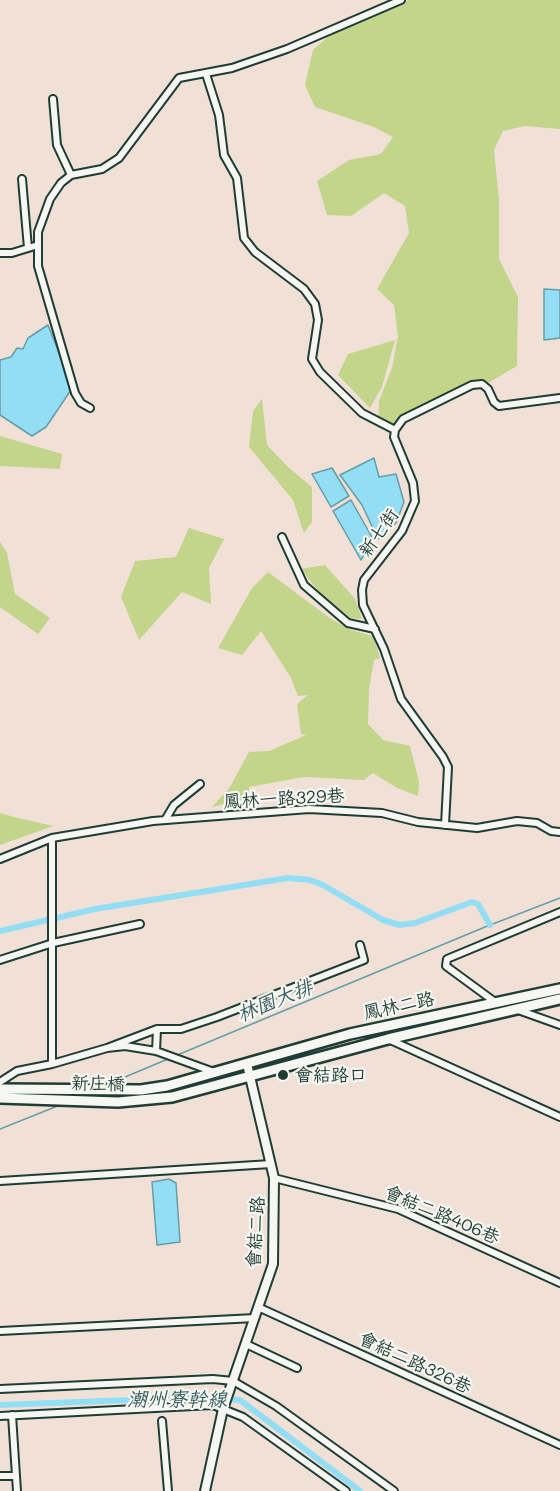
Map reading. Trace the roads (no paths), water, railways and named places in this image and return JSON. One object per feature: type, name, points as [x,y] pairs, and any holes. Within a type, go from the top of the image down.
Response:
[{"type":"main road","name":"鳳林二路","points":[[215,1073],[350,1034],[560,990]]},
{"type":"main road","name":"鳳林二路","points":[[195,1091],[388,1039],[513,1008],[560,999]]},
{"type":"main road","name":"新庄橋","points":[[0,1089],[141,1089],[215,1073]]},
{"type":"main road","name":"新庄橋","points":[[0,1098],[126,1102],[172,1097],[195,1091]]},
{"type":"street","points":[[90,408],[81,403],[75,393],[38,266],[38,232],[50,198],[61,183],[71,175],[112,164],[129,146],[179,78],[206,74],[287,49],[401,0]]},
{"type":"street","points":[[206,74],[219,115],[224,155],[237,178],[244,238],[255,252],[304,289],[315,304],[318,320],[312,359],[320,372],[363,413],[395,430],[403,419],[472,385],[482,384],[499,406],[560,398]]},
{"type":"street","points":[[53,99],[57,145],[71,175]]},
{"type":"street","points":[[22,179],[28,248]]},
{"type":"street","points":[[0,253],[38,245]]},
{"type":"street","name":"新七街","points":[[395,430],[394,437],[414,483],[415,501],[402,531],[364,580],[363,605],[384,649],[400,699],[448,767],[445,825]]},
{"type":"street","points":[[282,537],[304,585],[348,623],[375,629]]},
{"type":"street","points":[[165,820],[174,805],[200,784]]},
{"type":"street","name":"鳳林一路329巷","points":[[0,859],[52,838],[165,820],[309,809],[382,813],[445,825],[477,828],[517,821],[537,823],[551,831],[560,832]]},
{"type":"street","points":[[52,838],[52,1064]]},
{"type":"street","points":[[495,1002],[446,966],[447,959],[560,912]]},
{"type":"street","points":[[0,960],[53,943],[140,924]]},
{"type":"street","points":[[0,1082],[17,1071],[52,1064],[107,1048],[157,1029],[181,1029],[218,1017],[364,960],[360,945]]},
{"type":"street","points":[[513,1008],[560,1025]]},
{"type":"street","points":[[156,1051],[157,1029]]},
{"type":"street","points":[[388,1039],[560,1117]]},
{"type":"street","points":[[107,1048],[125,1046],[156,1051],[215,1073]]},
{"type":"street","name":"會結二路","points":[[224,1407],[273,1263],[274,1178],[247,1064]]},
{"type":"street","points":[[0,1181],[271,1164]]},
{"type":"street","name":"會結二路406巷","points":[[274,1178],[398,1209],[560,1283]]},
{"type":"street","name":"會結二路326巷","points":[[258,1307],[560,1445]]},
{"type":"street","points":[[0,1332],[255,1318]]},
{"type":"street","points":[[246,1344],[297,1368]]},
{"type":"street","points":[[0,1389],[213,1378],[232,1383],[276,1406],[394,1491]]},
{"type":"street","points":[[0,1416],[213,1405],[224,1407],[243,1417],[346,1491]]},
{"type":"street","points":[[205,1491],[224,1407]]},
{"type":"street","points":[[12,1415],[16,1491]]},
{"type":"street","points":[[162,1421],[168,1491]]},
{"type":"street","points":[[0,1476],[16,1476]]},
{"type":"water","points":[[544,289],[560,290],[560,338],[544,340]]},
{"type":"water","points":[[48,325],[67,373],[71,390],[46,427],[32,436],[0,415],[0,360],[11,357],[17,348],[23,349],[28,338]]},
{"type":"water","points":[[374,458],[379,477],[396,474],[404,502],[396,523],[378,539],[362,505],[340,475]]},
{"type":"water","points":[[332,468],[349,496],[331,507],[312,474]]},
{"type":"water","points":[[351,500],[373,539],[361,560],[333,511]]},
{"type":"water","points":[[169,1179],[176,1183],[180,1242],[157,1245],[152,1182]]},
{"type":"waterway","points":[[0,931],[95,909],[288,878],[310,880],[323,885],[383,920],[400,925],[415,923],[472,902],[478,904],[490,925]]},
{"type":"waterway","name":"林園大排","points":[[175,1056],[560,898]]},
{"type":"waterway","name":"林園大排","points":[[106,1085],[168,1059]]},
{"type":"waterway","name":"林園大排","points":[[0,1129],[60,1105]]},
{"type":"waterway","name":"潮州寮幹線","points":[[0,1405],[208,1397],[240,1400],[360,1491]]},
{"type":"place","name":"會結路口","points":[[283,1075]]}]
